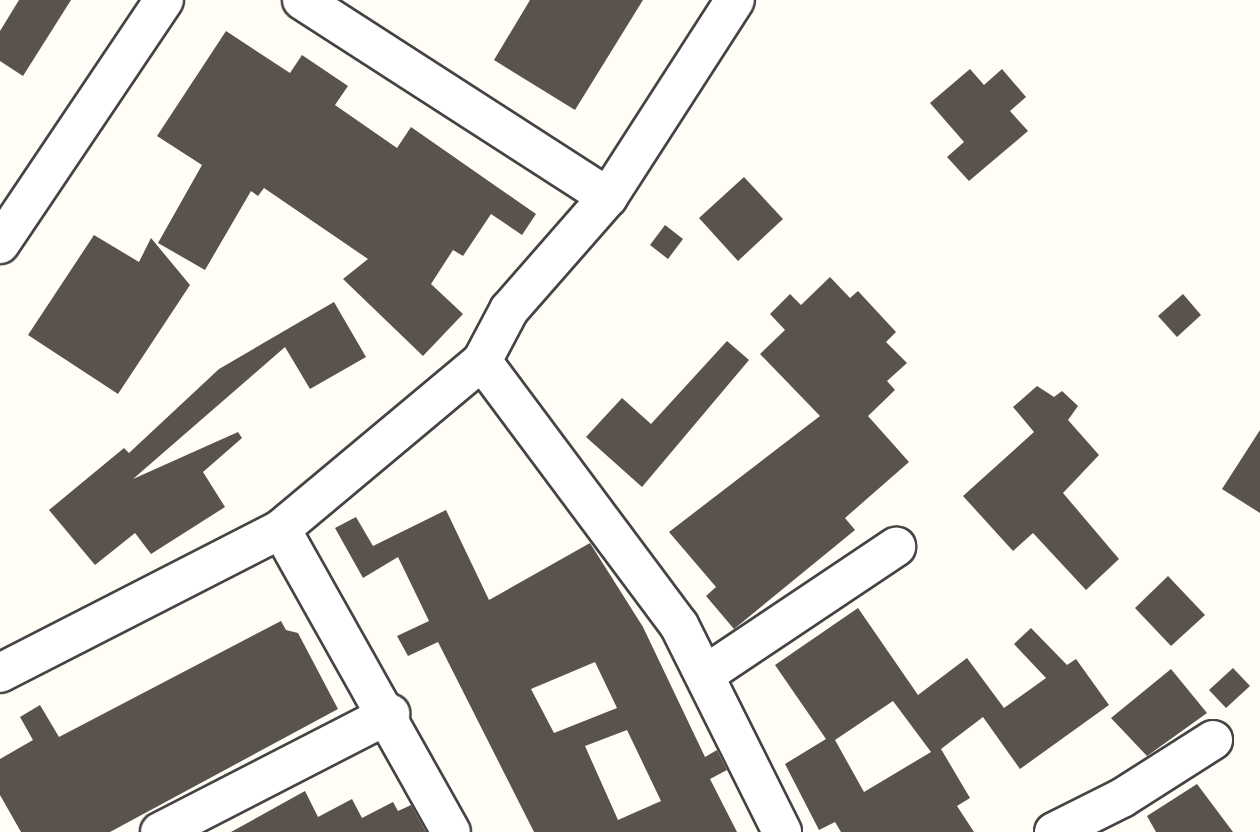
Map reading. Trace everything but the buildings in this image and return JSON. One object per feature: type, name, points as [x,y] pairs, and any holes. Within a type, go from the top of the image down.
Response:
[{"type":"street","points":[[0,244],[164,0]]},
{"type":"street","points":[[302,0],[608,197]]},
{"type":"street","points":[[0,673],[281,529],[482,361],[509,310],[608,197],[736,0]]},
{"type":"street","points":[[482,361],[679,625],[706,674],[782,832]]},
{"type":"street","points":[[281,529],[390,714],[451,832]]},
{"type":"street","points":[[706,674],[896,547]]},
{"type":"street","points":[[160,832],[390,714]]},
{"type":"street","points":[[1054,832],[1122,799],[1213,740]]}]
